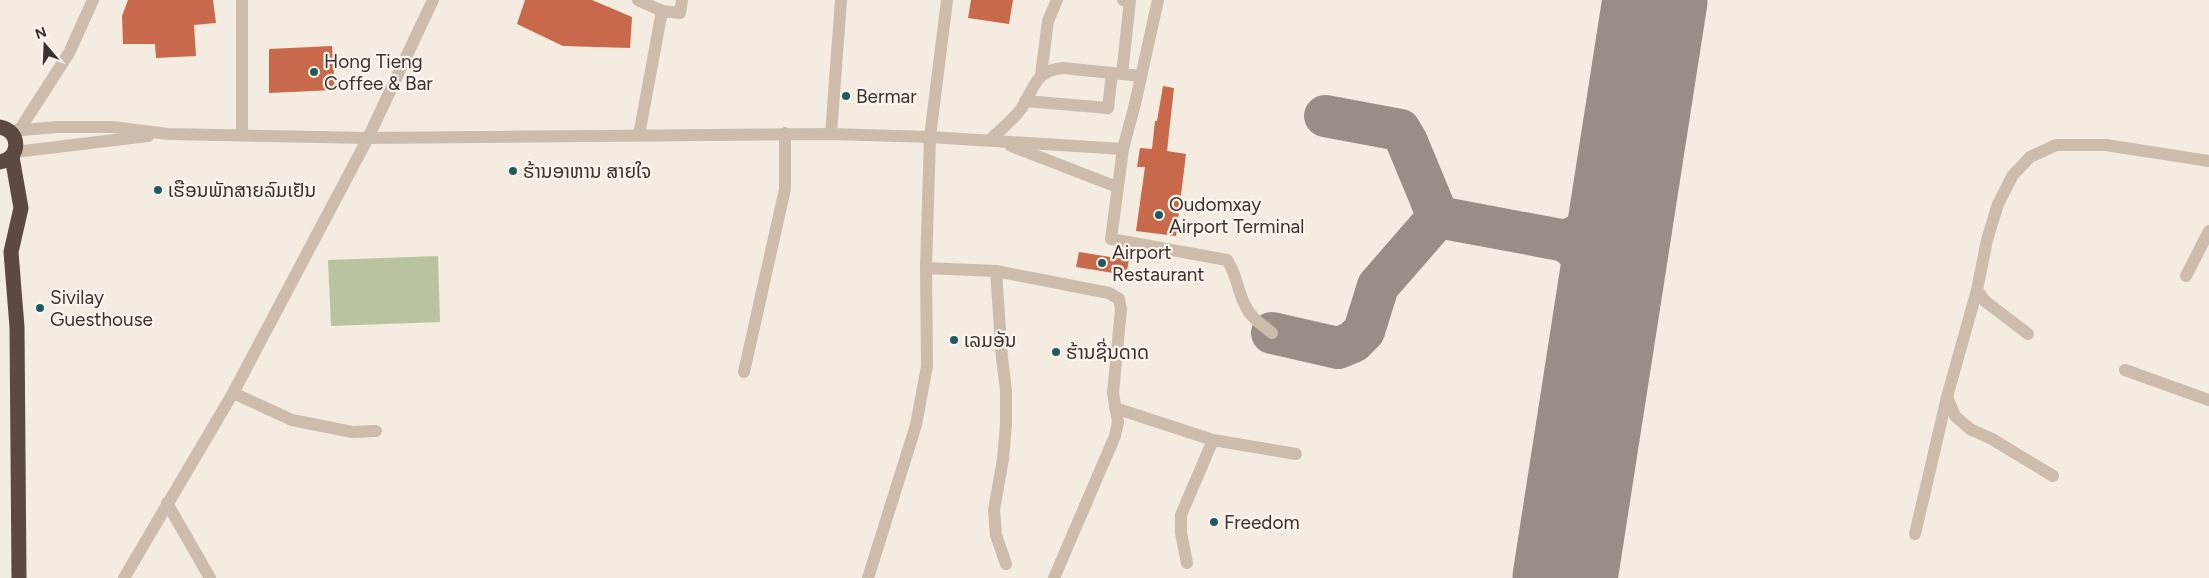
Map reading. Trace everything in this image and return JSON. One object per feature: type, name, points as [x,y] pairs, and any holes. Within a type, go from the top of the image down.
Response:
[{"type":"highway","points":[[7,128],[16,141],[9,157],[21,208],[11,252],[17,326],[19,578]]},
{"type":"street","points":[[7,128],[69,53],[93,0]]},
{"type":"street","points":[[242,0],[242,135]]},
{"type":"street","points":[[124,578],[136,561],[167,504],[233,393],[368,138],[433,0]]},
{"type":"street","points":[[638,0],[662,10],[680,12],[682,0]]},
{"type":"street","points":[[831,134],[841,0]]},
{"type":"street","points":[[868,578],[916,425],[927,366],[926,268],[930,137],[947,0]]},
{"type":"street","points":[[994,141],[1010,122],[1041,75],[1048,21],[1057,0]]},
{"type":"street","points":[[1025,100],[1108,108],[1117,73],[1130,1],[1123,0]]},
{"type":"street","points":[[1158,0],[1123,149],[1111,239],[1227,260],[1236,276],[1245,306],[1254,318],[1272,333]]},
{"type":"street","points":[[639,135],[662,10]]},
{"type":"street","points":[[1041,75],[1051,69],[1063,68],[1141,76]]},
{"type":"street","points":[[7,128],[112,127],[168,134],[368,138],[785,133],[930,137],[1123,149]]},
{"type":"street","points":[[744,372],[785,189],[785,133]]},
{"type":"street","points":[[9,157],[168,134]]},
{"type":"street","points":[[994,141],[1117,187]]},
{"type":"street","points":[[1915,534],[1947,397],[1977,290],[1987,240],[1998,204],[2013,175],[2030,157],[2056,145],[2106,145],[2209,161]]},
{"type":"street","points":[[2186,276],[2209,231]]},
{"type":"street","points":[[926,268],[996,272],[1109,293],[1119,299],[1122,309],[1114,374],[1115,408],[1118,422],[1115,436],[1054,578]]},
{"type":"street","points":[[996,272],[1006,391],[1006,424],[1003,459],[994,510],[996,535],[1006,564]]},
{"type":"street","points":[[1977,290],[1985,301],[2028,334]]},
{"type":"street","points":[[2125,370],[2209,400]]},
{"type":"street","points":[[233,393],[292,420],[352,432],[376,431]]},
{"type":"street","points":[[1947,397],[1954,416],[1970,429],[1992,439],[2053,476]]},
{"type":"street","points":[[1115,408],[1213,440],[1296,454]]},
{"type":"street","points":[[1187,563],[1181,533],[1181,515],[1213,440]]},
{"type":"street","points":[[167,504],[210,578]]},
{"type":"green space","points":[[438,256],[440,322],[331,326],[328,260]]},
{"type":"building","points":[[128,0],[213,0],[216,23],[194,25],[196,56],[156,58],[155,44],[123,44],[122,16]]},
{"type":"building","points":[[525,0],[592,0],[632,17],[630,48],[563,46],[517,24]]},
{"type":"building","points":[[971,0],[1013,0],[1009,24],[968,18]]},
{"type":"building","points":[[332,46],[335,90],[269,93],[269,49]]},
{"type":"building","points":[[1163,86],[1174,88],[1167,151],[1186,154],[1176,236],[1136,231],[1145,167],[1137,167],[1140,148],[1152,149],[1155,121],[1157,121]]},
{"type":"building","name":"Airport Restaurant","points":[[1079,252],[1129,260],[1126,275],[1076,267]]},
{"type":"taxiway","points":[[1325,116],[1400,130],[1407,142],[1438,217]]},
{"type":"taxiway","points":[[1566,241],[1588,229],[1604,216],[1616,200],[1627,178]]},
{"type":"taxiway","points":[[1438,217],[1566,241],[1589,261],[1609,298]]},
{"type":"taxiway","points":[[1272,333],[1338,348],[1353,342],[1364,331],[1378,286],[1438,217]]},
{"type":"runway","points":[[1565,578],[1655,0]]},
{"type":"place","name":"Hong Tieng Coffee & Bar","points":[[314,72]]},
{"type":"place","name":"Bermar","points":[[846,96]]},
{"type":"place","name":"ຮ້ານອາຫານ ສາຍໃຈ","points":[[513,171]]},
{"type":"place","name":"ເຮືອນພັກສາຍລົມເຢັນ","points":[[158,190]]},
{"type":"place","name":"Oudomxay Airport Terminal","points":[[1159,215]]},
{"type":"place","name":"Airport Restaurant","points":[[1102,263]]},
{"type":"place","name":"Sivilay Guesthouse","points":[[40,308]]},
{"type":"place","name":"ເລມອັນ","points":[[954,340]]},
{"type":"place","name":"ຮ້ານຊີ່ນດາດ","points":[[1056,352]]},
{"type":"place","name":"Freedom","points":[[1214,522]]}]
